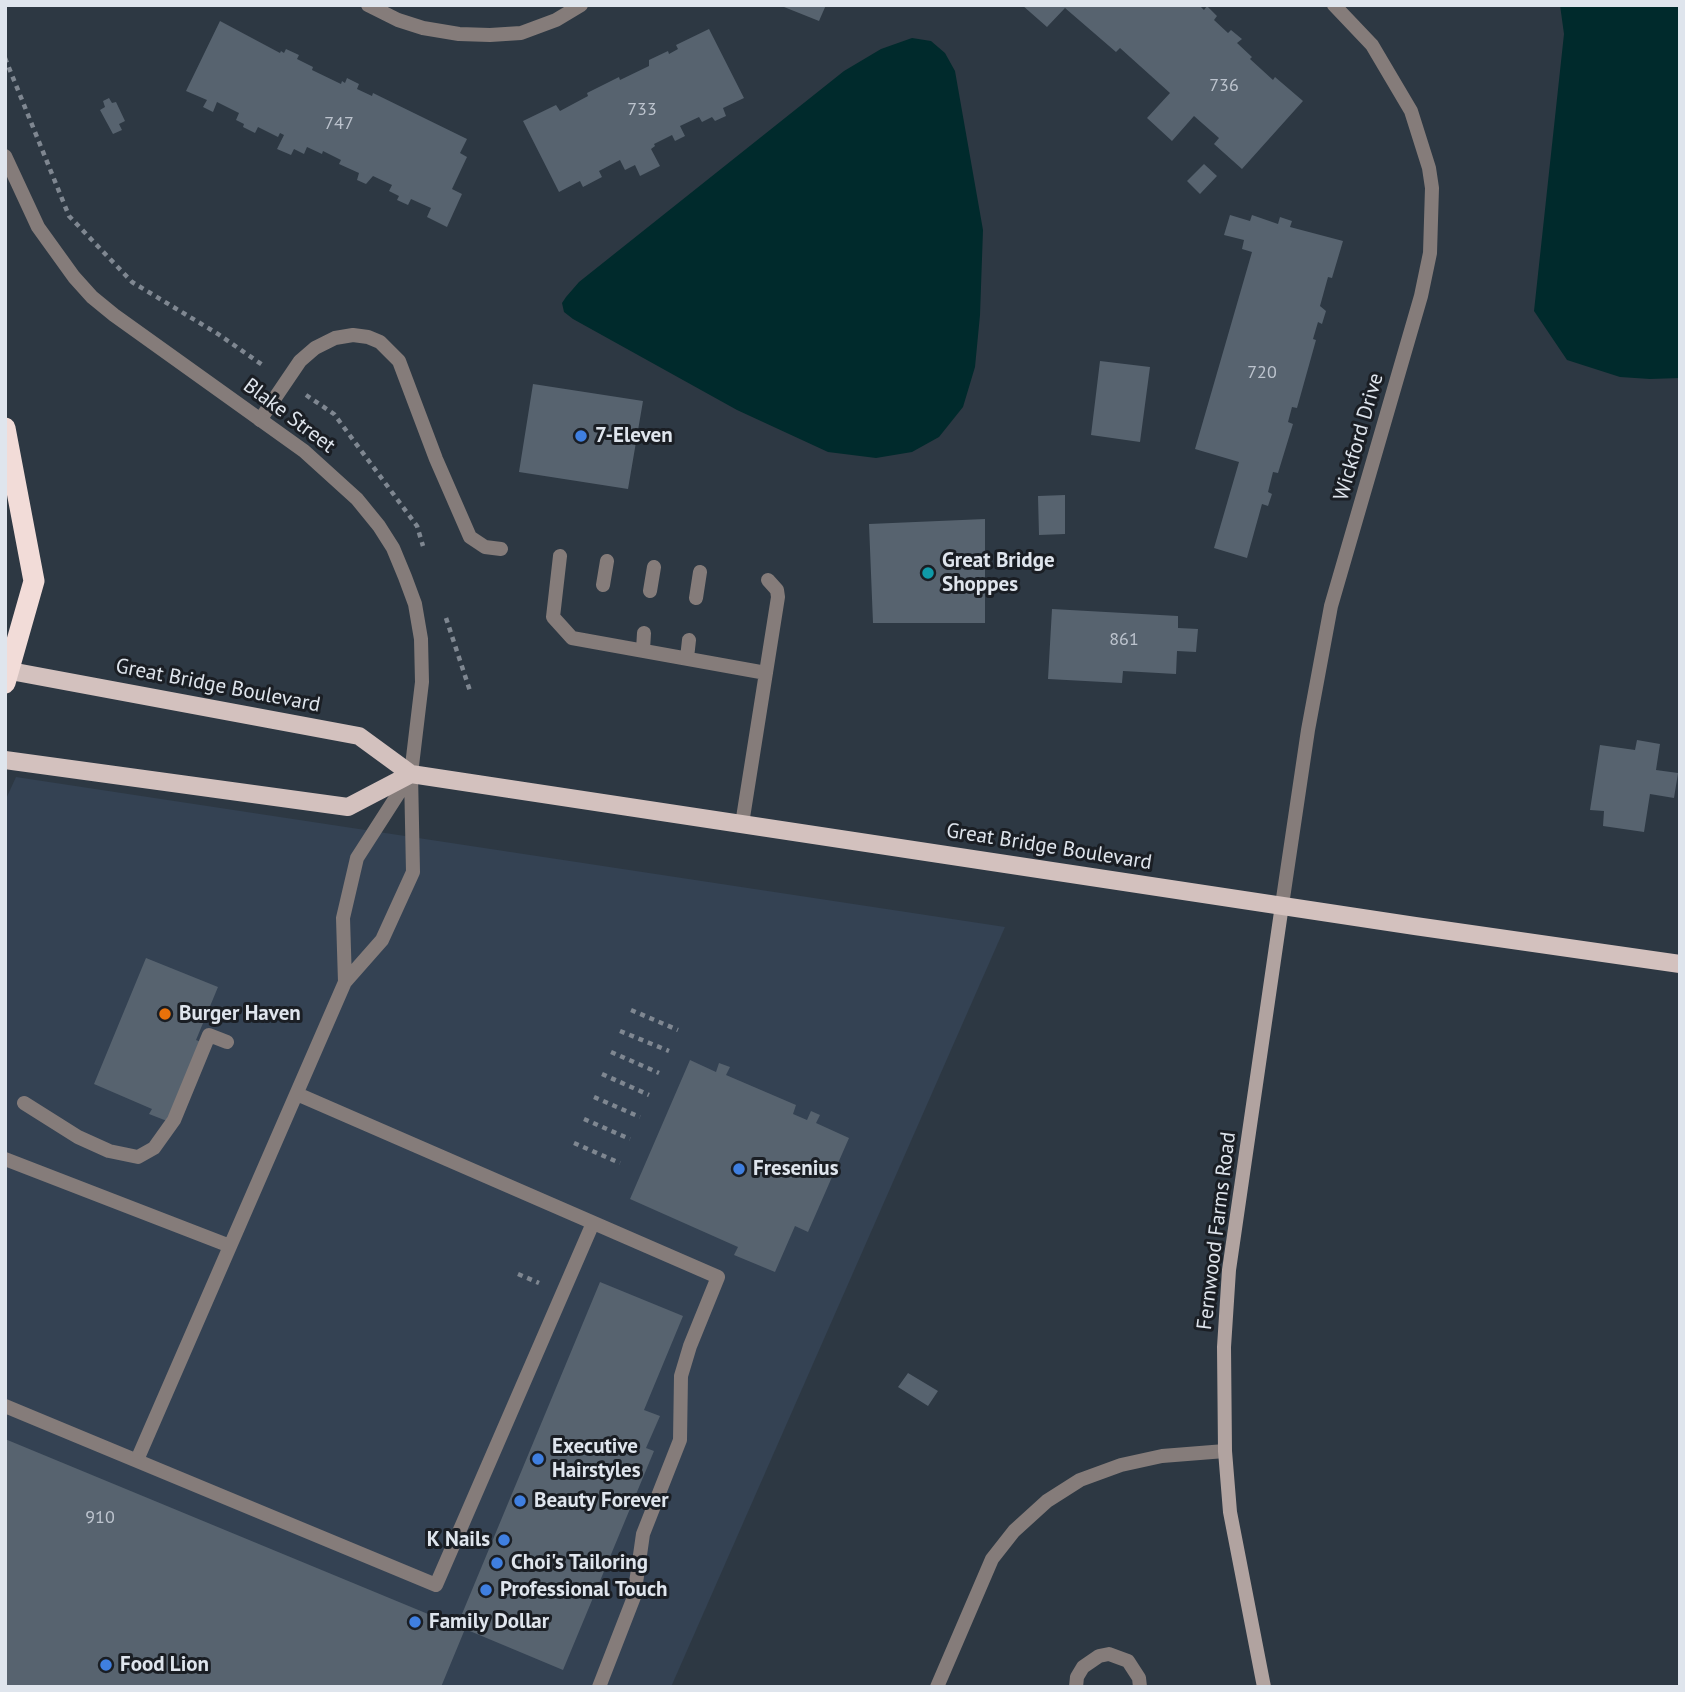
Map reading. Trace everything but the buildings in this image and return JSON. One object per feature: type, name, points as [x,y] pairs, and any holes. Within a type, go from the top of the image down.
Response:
[{"type":"highway","points":[[5,428],[34,581],[7,675]]},
{"type":"main road","name":"Great Bridge Boulevard","points":[[7,675],[359,736],[411,774],[1680,964]]},
{"type":"main road","points":[[5,760],[348,807],[411,774]]},
{"type":"street","points":[[368,5],[398,20],[424,28],[490,36],[521,33],[556,20],[581,5]]},
{"type":"street","name":"Wickford Drive","points":[[1282,905],[1308,730],[1331,607],[1421,296],[1430,253],[1430,178],[1411,111],[1372,45],[1334,5]]},
{"type":"street","name":"Blake Street","points":[[5,156],[38,227],[92,297],[304,451],[357,499],[379,526],[393,548],[405,577],[415,604],[421,639],[422,682],[411,774],[413,872],[382,940],[345,982]]},
{"type":"street","points":[[260,420],[307,354],[335,338],[353,335],[368,337],[391,351],[399,361],[436,459],[470,537],[485,547],[501,550]]},
{"type":"street","points":[[560,556],[553,617],[572,638],[765,673]]},
{"type":"street","points":[[603,584],[607,561]]},
{"type":"street","points":[[650,591],[654,567]]},
{"type":"street","points":[[696,598],[700,572]]},
{"type":"street","points":[[742,824],[778,597],[777,590],[768,580]]},
{"type":"street","points":[[594,642],[597,626]]},
{"type":"street","points":[[643,650],[645,634]]},
{"type":"street","points":[[687,658],[690,640]]},
{"type":"street","points":[[137,1460],[345,982],[343,918],[357,858],[411,774]]},
{"type":"street","name":"Fernwood Farms Road","points":[[1264,1687],[1230,1512],[1225,1451],[1224,1347],[1229,1270],[1282,905]]},
{"type":"street","points":[[24,1103],[78,1137],[109,1151],[138,1157],[154,1148],[174,1120],[209,1035],[227,1042]]},
{"type":"street","points":[[297,1094],[718,1277],[681,1376],[680,1440],[643,1534],[634,1597],[599,1687]]},
{"type":"street","points":[[5,1158],[230,1246]]},
{"type":"street","points":[[5,1406],[436,1585],[593,1223]]},
{"type":"street","points":[[937,1687],[992,1559],[1014,1531],[1047,1501],[1080,1480],[1121,1465],[1162,1456],[1225,1451]]},
{"type":"street","points":[[1076,1687],[1077,1677],[1083,1667],[1099,1656],[1110,1654],[1128,1661],[1139,1678],[1140,1687]]},
{"type":"path","points":[[5,58],[69,216],[132,282],[218,334],[334,414],[417,526],[425,552]]},
{"type":"path","points":[[446,616],[471,694]]},
{"type":"path","points":[[631,1010],[678,1030]]},
{"type":"path","points":[[620,1031],[669,1051]]},
{"type":"path","points":[[611,1052],[659,1073]]},
{"type":"path","points":[[603,1074],[649,1095]]},
{"type":"path","points":[[594,1097],[640,1117]]},
{"type":"path","points":[[584,1119],[630,1139]]},
{"type":"path","points":[[574,1143],[620,1163]]},
{"type":"shaded area","points":[[1560,5],[1680,5],[1680,378],[1620,377],[1567,360],[1534,311],[1564,34]]},
{"type":"shaded area","points":[[912,38],[931,41],[945,53],[955,71],[983,230],[975,367],[963,407],[939,437],[912,452],[876,458],[828,452],[737,410],[564,312],[562,303],[579,282],[844,71],[881,49]]},
{"type":"shaded area","points":[[16,777],[1005,927],[671,1687],[5,1687],[5,801]]},
{"type":"place","name":"7-Eleven","points":[[581,436]]},
{"type":"place","name":"Great Bridge Shoppes","points":[[928,573]]},
{"type":"place","name":"Burger Haven","points":[[165,1014]]},
{"type":"place","name":"Fresenius","points":[[739,1169]]},
{"type":"place","name":"Executive Hairstyles","points":[[538,1459]]},
{"type":"place","name":"Beauty Forever","points":[[520,1501]]},
{"type":"place","name":"K Nails","points":[[504,1540]]},
{"type":"place","name":"Choi's Tailoring","points":[[497,1563]]},
{"type":"place","name":"Professional Touch","points":[[486,1590]]},
{"type":"place","name":"Family Dollar","points":[[415,1622]]},
{"type":"place","name":"Food Lion","points":[[106,1665]]}]
